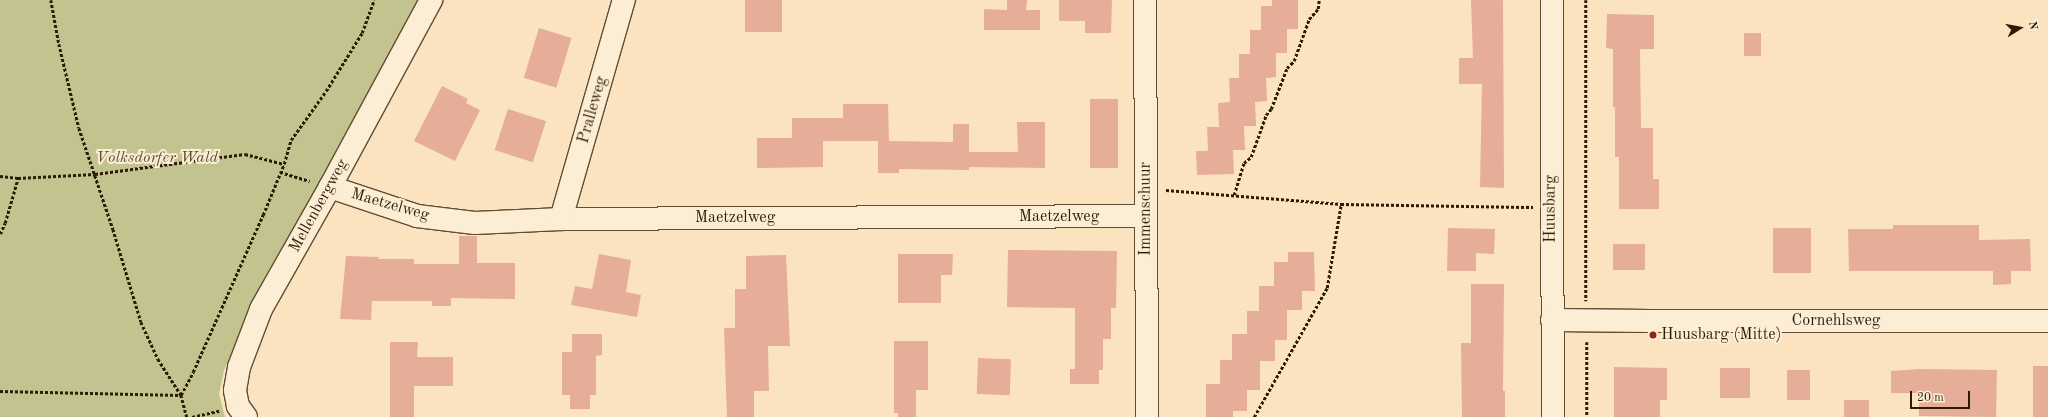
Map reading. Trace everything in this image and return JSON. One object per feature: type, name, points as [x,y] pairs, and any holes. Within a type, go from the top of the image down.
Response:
[{"type":"street","name":"Mellenbergweg","points":[[242,411],[235,390],[239,367],[261,309],[330,187],[431,0]]},
{"type":"street","name":"Pralleweg","points":[[561,219],[624,0]]},
{"type":"street","name":"Immenschuur","points":[[1145,0],[1147,417]]},
{"type":"street","name":"Huusbarg","points":[[1552,0],[1552,417]]},
{"type":"street","name":"Maetzelweg","points":[[330,187],[417,216],[475,223],[561,219],[1146,216]]},
{"type":"street","name":"Cornehlsweg","points":[[1552,320],[2048,321]]},
{"type":"path","points":[[51,0],[58,44],[78,128],[113,229],[140,322],[158,359],[181,395],[188,417]]},
{"type":"path","points":[[181,395],[193,372],[263,215],[284,164],[290,140],[326,91],[362,33],[374,0]]},
{"type":"path","points":[[1234,195],[1244,163],[1251,158],[1266,115],[1271,109],[1287,68],[1294,61],[1309,19],[1318,9],[1319,0]]},
{"type":"path","points":[[1586,0],[1587,417]]},
{"type":"path","points":[[0,176],[18,178],[95,174],[244,154],[284,164]]},
{"type":"path","points":[[280,172],[330,187]]},
{"type":"path","points":[[0,234],[5,223],[18,178]]},
{"type":"path","points":[[1146,189],[1341,204],[1551,207]]},
{"type":"path","points":[[1254,417],[1327,288],[1341,204]]},
{"type":"path","points":[[0,391],[181,395]]},
{"type":"path","points":[[192,417],[242,411]]},
{"type":"green space","name":"Volksdorfer Wald","points":[[0,0],[421,0],[253,309],[224,370],[219,394],[225,417],[0,417]]},
{"type":"building","points":[[745,0],[782,0],[782,32],[745,32]]},
{"type":"building","points":[[1007,0],[1027,0],[1026,10],[1040,10],[1040,30],[984,30],[984,9],[1007,10]]},
{"type":"building","points":[[1059,0],[1112,0],[1111,33],[1085,33],[1085,21],[1059,21]]},
{"type":"building","points":[[1272,0],[1298,0],[1298,29],[1287,29],[1287,53],[1276,53],[1276,77],[1266,78],[1267,101],[1255,102],[1256,126],[1244,126],[1245,150],[1233,150],[1234,174],[1197,175],[1196,151],[1208,151],[1207,127],[1219,127],[1218,103],[1230,102],[1229,78],[1239,78],[1239,54],[1250,54],[1250,30],[1261,30],[1261,6],[1272,6]]},
{"type":"building","points":[[1471,0],[1503,0],[1504,188],[1480,187],[1482,84],[1459,84],[1459,58],[1473,58]]},
{"type":"building","points":[[1607,14],[1654,15],[1654,49],[1640,49],[1641,128],[1653,128],[1653,179],[1659,179],[1659,209],[1619,209],[1619,157],[1615,157],[1615,107],[1613,107],[1613,49],[1606,48]]},
{"type":"building","points":[[539,28],[572,38],[556,88],[524,78]]},
{"type":"building","points":[[1744,33],[1761,33],[1761,56],[1744,56]]},
{"type":"building","points":[[442,86],[468,99],[466,103],[480,110],[455,161],[414,141]]},
{"type":"building","points":[[1090,99],[1118,99],[1118,168],[1090,168]]},
{"type":"building","points":[[843,104],[888,104],[889,141],[886,141],[953,142],[953,124],[969,124],[969,152],[1018,152],[1017,122],[1045,122],[1045,168],[969,167],[969,170],[899,169],[899,173],[878,173],[878,141],[823,141],[823,167],[757,168],[757,138],[792,138],[792,118],[843,118]]},
{"type":"building","points":[[508,109],[546,121],[533,162],[495,150]]},
{"type":"building","points":[[1893,225],[1979,225],[1979,240],[2030,239],[2031,271],[2011,271],[2011,284],[1993,285],[1993,271],[1849,271],[1848,229],[1893,229]]},
{"type":"building","points":[[1448,228],[1495,229],[1494,254],[1476,253],[1476,271],[1447,271]]},
{"type":"building","points":[[1773,228],[1811,228],[1811,273],[1773,273]]},
{"type":"building","points":[[459,236],[477,236],[477,263],[515,263],[515,299],[451,298],[451,306],[432,306],[432,301],[372,301],[371,320],[340,319],[346,256],[379,257],[378,259],[414,259],[414,264],[459,264]]},
{"type":"building","points":[[1613,244],[1645,244],[1645,270],[1613,270]]},
{"type":"building","points":[[1008,250],[1117,251],[1116,308],[1111,308],[1111,339],[1103,339],[1103,370],[1099,370],[1099,384],[1070,384],[1070,369],[1075,369],[1075,308],[1007,307]]},
{"type":"building","points":[[1288,252],[1314,252],[1315,291],[1302,291],[1302,310],[1287,310],[1287,340],[1275,340],[1275,361],[1260,361],[1260,390],[1247,390],[1247,411],[1233,411],[1233,417],[1206,417],[1206,384],[1220,384],[1220,360],[1232,360],[1232,334],[1247,334],[1247,311],[1259,311],[1259,286],[1274,286],[1274,262],[1288,262]]},
{"type":"building","points":[[599,254],[631,260],[626,292],[641,295],[637,317],[571,305],[575,286],[592,289]]},
{"type":"building","points":[[898,254],[953,254],[952,275],[941,275],[941,303],[898,303]]},
{"type":"building","points":[[786,255],[790,346],[768,346],[769,391],[754,391],[754,417],[727,417],[724,328],[735,328],[735,289],[746,289],[746,256]]},
{"type":"building","points":[[1471,284],[1504,284],[1503,391],[1505,391],[1505,417],[1462,417],[1461,343],[1471,343]]},
{"type":"building","points":[[572,334],[602,334],[602,355],[596,356],[596,395],[590,395],[590,409],[570,409],[570,395],[562,395],[562,352],[572,352]]},
{"type":"building","points":[[894,341],[928,341],[928,390],[916,390],[916,417],[898,417],[898,413],[894,413]]},
{"type":"building","points":[[390,342],[418,342],[417,357],[453,357],[453,386],[414,386],[414,417],[390,417]]},
{"type":"building","points":[[978,358],[1011,359],[1010,395],[977,394]]},
{"type":"building","points":[[2033,366],[2048,366],[2048,417],[2033,417]]},
{"type":"building","points":[[1614,367],[1667,368],[1667,400],[1660,400],[1660,417],[1614,417]]},
{"type":"building","points":[[1720,368],[1750,368],[1750,398],[1720,398]]},
{"type":"building","points":[[1920,369],[1997,370],[1996,417],[1919,416],[1919,393],[1891,393],[1891,371]]},
{"type":"building","points":[[1787,370],[1810,370],[1810,400],[1787,400]]},
{"type":"building","points":[[1844,400],[1869,400],[1869,417],[1844,417]]},
{"type":"place","name":"Huusbarg (Mitte)","points":[[1653,335]]}]
